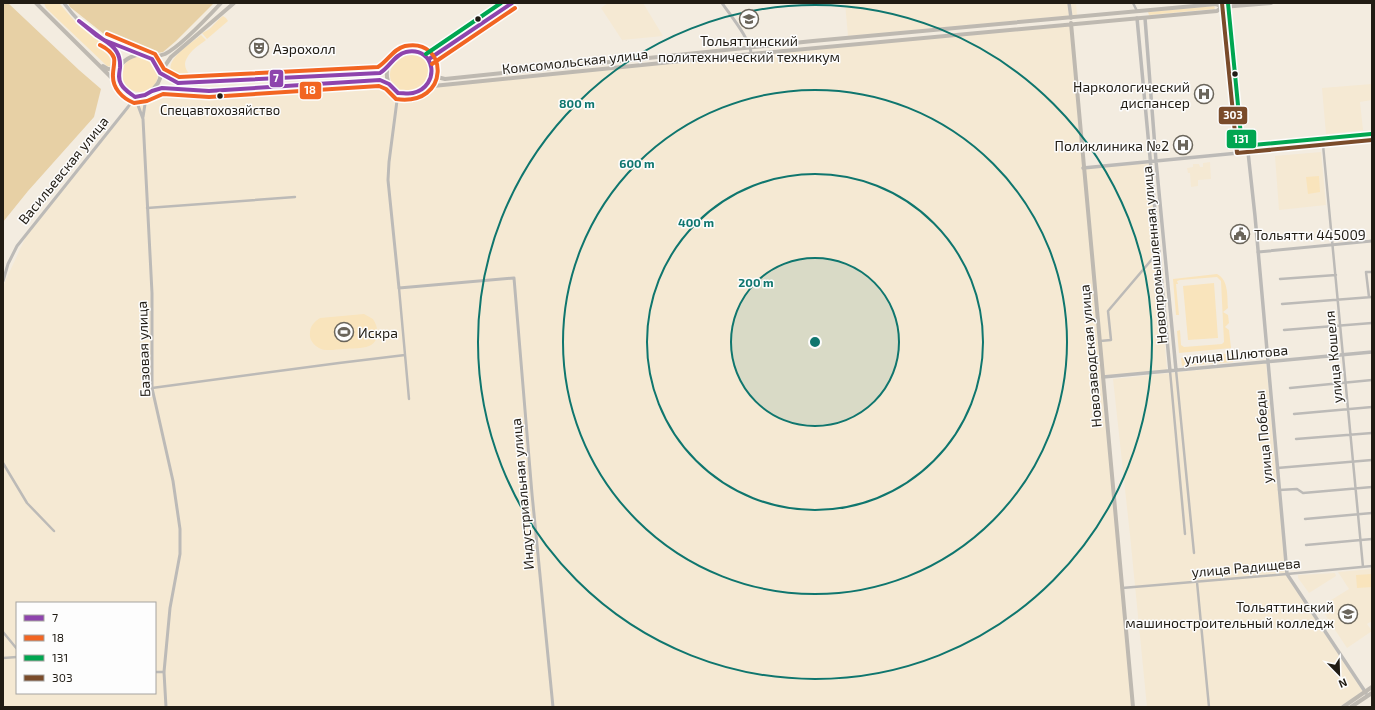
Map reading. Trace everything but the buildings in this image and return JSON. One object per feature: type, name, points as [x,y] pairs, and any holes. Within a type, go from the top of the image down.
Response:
[{"type":"main road","points":[[36,3],[106,73],[123,89],[135,97],[167,87],[192,91],[217,91],[380,80],[389,84],[398,93],[411,94],[422,89],[433,76],[432,67],[429,60],[417,52],[407,52],[393,59],[384,71],[380,73],[178,83],[160,73],[156,63],[148,57],[106,41]]},
{"type":"main road","points":[[64,3],[82,24],[106,41],[119,55],[120,63],[118,79],[123,89]]},
{"type":"main road","points":[[148,57],[166,54],[177,46],[221,3]]},
{"type":"main road","points":[[152,91],[158,82],[160,73],[171,57],[234,3]]},
{"type":"main road","points":[[429,60],[512,3]]},
{"type":"main road","name":"Новозаводская улица","points":[[1069,3],[1133,707]]},
{"type":"main road","name":"Комсомольская улица","points":[[433,76],[445,79],[813,41],[1137,11],[1216,4],[1271,3]]},
{"type":"main road","points":[[1222,5],[1237,153]]},
{"type":"main road","name":"Комсомольская улица","points":[[422,89],[433,86],[751,54],[1217,11],[1222,5]]},
{"type":"main road","points":[[214,11],[214,16],[219,16]]},
{"type":"main road","points":[[1112,14],[1113,21]]},
{"type":"main road","name":"Новопромышленная улица","points":[[1137,18],[1170,371]]},
{"type":"main road","name":"Новопромышленная улица","points":[[1145,18],[1156,161],[1176,370]]},
{"type":"main road","points":[[977,26],[978,34]]},
{"type":"main road","points":[[920,31],[920,39]]},
{"type":"main road","points":[[97,63],[107,69],[115,70],[127,58],[141,54]]},
{"type":"main road","points":[[674,56],[674,62]]},
{"type":"main road","points":[[388,65],[387,72],[389,84]]},
{"type":"main road","points":[[551,68],[552,75]]},
{"type":"main road","points":[[192,83],[192,91]]},
{"type":"main road","points":[[1083,168],[1372,140]]},
{"type":"main road","name":"улица Победы","points":[[1248,152],[1287,574],[1366,694]]},
{"type":"main road","name":"улица Шлютова","points":[[1102,377],[1372,352]]},
{"type":"main road","points":[[1351,707],[1372,687]]},
{"type":"main road","points":[[1343,707],[1366,694],[1372,693]]},
{"type":"street","points":[[722,3],[751,48],[751,54]]},
{"type":"street","points":[[1133,3],[1137,11]]},
{"type":"street","points":[[143,119],[145,104],[152,91]]},
{"type":"street","points":[[398,93],[388,180],[409,399]]},
{"type":"street","name":"Базовая улица","points":[[135,97],[143,119],[152,293],[152,388],[173,481],[180,530],[180,554],[170,608],[164,672],[166,707]]},
{"type":"street","name":"Васильевская улица","points":[[3,281],[8,264],[21,241],[135,97]]},
{"type":"street","name":"улица Кошеля","points":[[1323,145],[1363,567]]},
{"type":"street","points":[[147,208],[295,197]]},
{"type":"street","points":[[1258,252],[1372,242]]},
{"type":"street","points":[[1100,341],[1111,340],[1108,311],[1159,251]]},
{"type":"street","points":[[1282,304],[1370,297],[1366,272],[1372,272]]},
{"type":"street","points":[[1280,279],[1336,274]]},
{"type":"street","name":"Индустриальная улица","points":[[399,288],[514,278],[533,502],[553,707]]},
{"type":"street","points":[[1284,330],[1372,323]]},
{"type":"street","points":[[152,388],[405,355]]},
{"type":"street","points":[[1176,370],[1194,553]]},
{"type":"street","points":[[1170,371],[1185,534]]},
{"type":"street","points":[[1290,388],[1372,380]]},
{"type":"street","points":[[1294,414],[1372,407]]},
{"type":"street","points":[[1296,439],[1372,433]]},
{"type":"street","points":[[1277,468],[1372,460]]},
{"type":"street","points":[[3,463],[26,503],[54,531]]},
{"type":"street","points":[[1279,490],[1297,489],[1303,493],[1372,487]]},
{"type":"street","points":[[1305,519],[1372,513]]},
{"type":"street","points":[[1306,545],[1372,539]]},
{"type":"street","name":"улица Радищева","points":[[1122,588],[1372,566]]},
{"type":"street","points":[[1197,582],[1209,707]]},
{"type":"street","points":[[3,632],[16,648]]},
{"type":"street","points":[[3,658],[16,658]]},
{"type":"street","points":[[156,672],[164,672]]},
{"type":"shaded area","points":[[3,3],[8,3],[101,89],[94,117],[28,191],[3,222]]},
{"type":"shaded area","points":[[44,3],[59,3],[78,25],[111,50],[115,60],[115,67],[107,66],[46,8]]},
{"type":"shaded area","points":[[68,3],[214,3],[163,52],[152,54],[104,34],[70,7]]},
{"type":"shaded area","points":[[608,3],[643,3],[663,36],[622,40],[601,8]]},
{"type":"shaded area","points":[[845,3],[1076,3],[1077,15],[848,36]]},
{"type":"shaded area","points":[[1214,6],[1214,9],[1149,15],[1148,12]]},
{"type":"shaded area","points":[[223,16],[228,21],[207,39],[202,33],[209,30]]},
{"type":"shaded area","points":[[1071,25],[1133,707],[3,707],[3,286],[28,232],[135,97],[164,89],[192,91],[380,80],[398,93],[424,87]]},
{"type":"shaded area","points":[[201,35],[206,40],[188,55],[185,61],[186,68],[193,77],[200,79],[216,79],[180,81],[173,75],[170,69],[172,62],[182,50]]},
{"type":"shaded area","points":[[410,54],[425,58],[430,64],[431,74],[428,81],[422,87],[412,92],[403,92],[396,88],[390,75],[392,67],[398,60]]},
{"type":"shaded area","points":[[140,56],[153,61],[158,74],[153,87],[140,92],[127,87],[122,74],[127,61]]},
{"type":"shaded area","points":[[1372,84],[1372,100],[1360,102],[1363,130],[1326,134],[1322,88]]},
{"type":"shaded area","points":[[1321,152],[1326,205],[1279,210],[1275,156]]},
{"type":"shaded area","points":[[1210,162],[1211,179],[1198,180],[1198,186],[1191,187],[1190,173],[1188,173],[1187,168],[1193,167],[1193,164],[1199,164],[1200,167],[1203,167],[1203,163]]},
{"type":"shaded area","points":[[1149,163],[1167,370],[1104,376],[1085,169]]},
{"type":"shaded area","points":[[1319,176],[1320,192],[1308,194],[1306,177]]},
{"type":"shaded area","points":[[1217,274],[1224,280],[1227,289],[1228,308],[1223,312],[1228,315],[1229,323],[1225,327],[1229,330],[1231,348],[1179,353],[1177,331],[1180,330],[1181,345],[1184,347],[1222,344],[1224,342],[1221,281],[1217,277],[1177,281],[1179,315],[1176,315],[1173,279]]},
{"type":"shaded area","points":[[1214,283],[1218,338],[1188,340],[1183,286]]},
{"type":"shaded area","name":"Искра","points":[[364,314],[373,319],[376,326],[377,338],[373,344],[360,348],[325,350],[313,344],[310,331],[314,323],[320,318]]},
{"type":"shaded area","points":[[1232,353],[1233,362],[1182,366],[1181,358]]},
{"type":"shaded area","points":[[1266,363],[1286,575],[1363,691],[1339,707],[1147,707],[1113,379]]},
{"type":"shaded area","name":"Тольяттинский машиностроительный колледж","points":[[1372,569],[1372,621],[1367,624],[1372,631],[1347,648],[1320,607],[1349,589],[1338,572]]},
{"type":"shaded area","points":[[1335,573],[1336,576],[1309,593],[1298,578],[1298,575]]},
{"type":"shaded area","points":[[1372,574],[1372,587],[1357,588],[1356,575]]},
{"type":"transit line","name":"131","points":[[426,54],[501,3]]},
{"type":"transit line","name":"7","points":[[429,59],[512,3]]},
{"type":"transit line","name":"303","points":[[1222,3],[1237,153],[1372,140]]},
{"type":"transit line","name":"131","points":[[1228,3],[1242,146],[1371,134]]},
{"type":"transit line","name":"18","points":[[432,64],[515,8]]},
{"type":"transit line","name":"7","points":[[79,21],[104,40]]},
{"type":"transit line","name":"7","points":[[79,21],[104,40]]},
{"type":"transit line","name":"18","points":[[100,45],[108,50],[114,58],[113,79],[116,88],[122,95],[134,103],[147,101],[163,94],[209,97],[379,86],[386,89],[396,99],[414,99],[427,93],[435,83],[438,72],[436,61],[430,52],[420,46],[405,46],[394,52],[378,67],[179,77],[164,69],[155,54],[107,34]]},
{"type":"transit line","name":"7","points":[[104,40],[152,59],[160,73],[178,83],[380,73],[395,58],[406,52],[416,52],[424,55],[429,60],[431,75],[428,83],[422,89],[413,93],[398,93],[389,84],[380,80],[209,91],[162,88],[145,95],[135,97],[122,86],[119,78],[120,63],[118,55],[114,48],[104,40]]},
{"type":"place","name":"Тольяттинский политехнический техникум","points":[[749,19]]},
{"type":"place","name":"Аэрохолл","points":[[259,48]]},
{"type":"place","name":"Наркологический диспансер","points":[[1204,94]]},
{"type":"place","name":"Спецавтохозяйство","points":[[220,96]]},
{"type":"place","name":"Поликлиника №2","points":[[1183,145]]},
{"type":"place","name":"Тольятти 445009","points":[[1240,234]]},
{"type":"place","name":"Искра","points":[[344,332]]},
{"type":"place","name":"Тольяттинский машиностроительный колледж","points":[[1348,614]]}]
